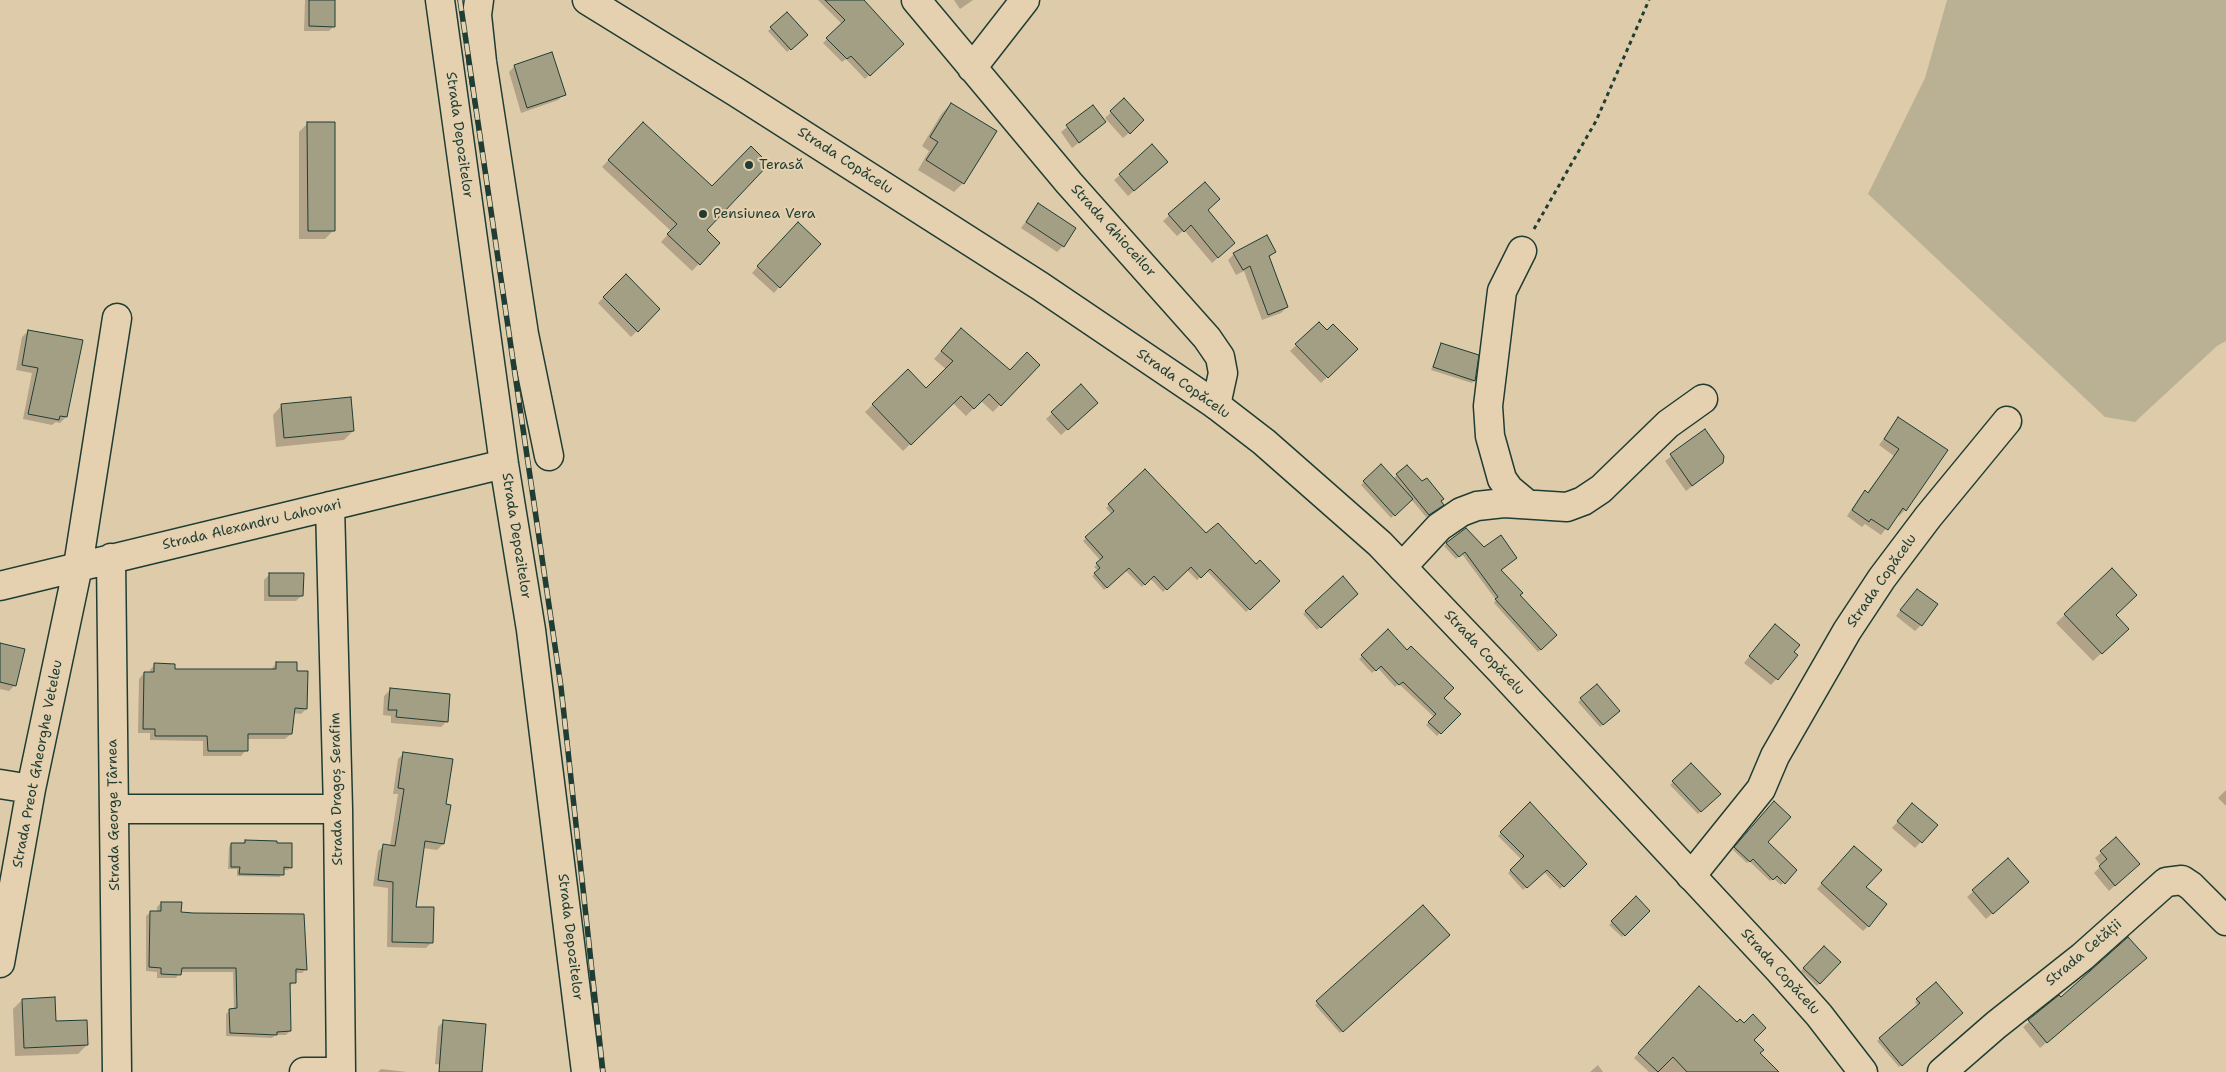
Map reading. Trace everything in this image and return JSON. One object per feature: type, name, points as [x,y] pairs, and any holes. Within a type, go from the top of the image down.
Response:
[{"type":"street","name":"Strada Depozitelor","points":[[440,0],[504,464],[531,630],[586,1072]]},
{"type":"street","points":[[479,0],[477,14],[483,72],[524,334],[549,456]]},
{"type":"street","name":"Strada Copăcelu","points":[[587,0],[736,92],[1040,286],[1216,405],[1264,442],[1316,486],[1402,567],[1819,1015],[1863,1072]]},
{"type":"street","name":"Strada Ghioceilor","points":[[916,0],[972,68],[1206,338],[1220,357],[1223,373],[1216,405]]},
{"type":"street","points":[[972,68],[1025,0]]},
{"type":"street","points":[[1522,251],[1509,274],[1499,304],[1488,406],[1493,450],[1502,479],[1509,489],[1527,504]]},
{"type":"street","name":"Strada Preot Gheorghe Veteleu","points":[[0,963],[31,789],[78,566],[117,318]]},
{"type":"street","points":[[1460,512],[1477,506],[1504,503],[1567,507],[1583,501],[1602,490],[1668,424],[1703,399]]},
{"type":"street","name":"Strada Copăcelu","points":[[1691,876],[1760,789],[1775,756],[1848,631],[1882,578],[1928,517],[2007,421]]},
{"type":"street","points":[[1402,567],[1439,527],[1460,512],[1477,493],[1487,476],[1493,450]]},
{"type":"street","name":"Strada Alexandru Lahovari","points":[[0,586],[504,464]]},
{"type":"street","name":"Strada Dragoș Serafim","points":[[330,506],[338,809],[341,1072]]},
{"type":"street","name":"Strada George Țârnea","points":[[111,558],[117,1072]]},
{"type":"street","points":[[0,784],[31,789]]},
{"type":"street","points":[[114,809],[338,809]]},
{"type":"street","name":"Strada Cetății","points":[[1942,1072],[1996,1025],[2082,957],[2166,882],[2182,880],[2187,883],[2226,921]]},
{"type":"street","points":[[304,1072],[341,1072]]},
{"type":"path","points":[[1522,251],[1596,121],[1640,25],[1649,0]]},
{"type":"shaded area","points":[[1947,0],[2226,0],[2226,341],[2217,346],[2135,422],[2105,417],[1868,194],[1925,78]]},
{"type":"building","points":[[309,0],[335,0],[335,27],[309,26]]},
{"type":"building","points":[[825,0],[864,0],[904,44],[870,76],[851,56],[847,59],[826,38],[845,20]]},
{"type":"building","points":[[787,12],[808,35],[791,50],[770,27]]},
{"type":"building","points":[[552,52],[566,95],[527,108],[514,65]]},
{"type":"building","points":[[1124,98],[1144,120],[1130,134],[1110,111]]},
{"type":"building","points":[[951,103],[997,131],[964,184],[926,160],[938,142],[930,137]]},
{"type":"building","points":[[1093,105],[1106,122],[1079,143],[1066,125]]},
{"type":"building","points":[[307,122],[335,122],[335,231],[308,231]]},
{"type":"building","points":[[643,122],[712,186],[751,146],[769,164],[707,230],[720,243],[700,265],[667,234],[677,224],[608,160]]},
{"type":"building","points":[[1152,144],[1168,162],[1134,191],[1119,174]]},
{"type":"building","points":[[1205,182],[1220,199],[1208,210],[1235,243],[1218,258],[1191,225],[1184,232],[1168,214]]},
{"type":"building","points":[[1038,203],[1076,228],[1064,247],[1026,222]]},
{"type":"building","points":[[798,222],[821,244],[780,288],[757,266]]},
{"type":"building","points":[[1267,235],[1276,252],[1269,256],[1288,307],[1268,315],[1250,266],[1243,270],[1233,253]]},
{"type":"building","points":[[626,274],[660,309],[638,332],[603,297]]},
{"type":"building","points":[[1319,322],[1327,330],[1333,324],[1358,349],[1328,378],[1295,344]]},
{"type":"building","points":[[961,328],[1010,370],[1027,352],[1040,365],[1001,406],[989,394],[974,409],[961,396],[911,445],[872,404],[908,369],[926,388],[953,361],[941,351]]},
{"type":"building","points":[[28,330],[83,340],[67,417],[60,416],[59,420],[28,414],[38,368],[22,365]]},
{"type":"building","points":[[1441,343],[1479,355],[1475,381],[1433,367]]},
{"type":"building","points":[[1081,384],[1098,403],[1068,430],[1051,412]]},
{"type":"building","points":[[351,397],[354,431],[284,438],[281,404]]},
{"type":"building","points":[[1898,417],[1948,450],[1906,511],[1903,508],[1888,530],[1871,519],[1869,522],[1852,510],[1865,490],[1868,493],[1899,449],[1884,439]]},
{"type":"building","points":[[1705,429],[1724,456],[1723,463],[1692,486],[1670,454]]},
{"type":"building","points":[[1381,464],[1413,499],[1395,516],[1363,481]]},
{"type":"building","points":[[1407,465],[1422,481],[1427,478],[1444,499],[1441,501],[1444,505],[1429,515],[1396,474]]},
{"type":"building","points":[[1145,469],[1206,533],[1218,523],[1256,564],[1260,560],[1280,581],[1250,610],[1210,569],[1201,578],[1191,567],[1167,590],[1154,576],[1145,585],[1129,568],[1107,588],[1094,573],[1100,568],[1096,563],[1103,557],[1085,537],[1114,511],[1108,504]]},
{"type":"building","points":[[1466,528],[1484,547],[1501,535],[1517,558],[1501,570],[1523,593],[1520,595],[1557,635],[1541,650],[1495,599],[1498,597],[1465,552],[1459,557],[1446,543]]},
{"type":"building","points":[[2112,568],[2137,595],[2116,615],[2129,629],[2102,654],[2064,614]]},
{"type":"building","points":[[269,573],[304,573],[303,596],[269,596]]},
{"type":"building","points":[[1343,576],[1358,594],[1321,628],[1305,611]]},
{"type":"building","points":[[1917,589],[1938,604],[1922,626],[1900,610]]},
{"type":"building","points":[[1775,624],[1800,645],[1794,652],[1798,655],[1778,680],[1749,656]]},
{"type":"building","points":[[1388,629],[1407,650],[1411,646],[1454,688],[1444,698],[1461,714],[1441,734],[1428,722],[1436,714],[1403,682],[1399,685],[1381,666],[1376,671],[1361,655]]},
{"type":"building","points":[[0,643],[25,649],[16,686],[0,682]]},
{"type":"building","points":[[276,662],[297,662],[297,671],[308,671],[307,709],[295,708],[292,734],[248,734],[248,751],[208,751],[207,736],[155,736],[155,729],[143,729],[144,672],[154,672],[154,663],[175,664],[175,669],[276,669]]},
{"type":"building","points":[[1597,684],[1620,711],[1603,725],[1580,698]]},
{"type":"building","points":[[390,688],[450,694],[448,722],[396,717],[397,710],[388,710]]},
{"type":"building","points":[[403,752],[453,759],[446,804],[451,805],[444,844],[425,841],[416,907],[434,907],[433,943],[392,942],[393,882],[378,880],[383,844],[395,846],[404,789],[398,788]]},
{"type":"building","points":[[1691,763],[1721,794],[1701,812],[1672,781]]},
{"type":"building","points":[[1774,801],[1791,817],[1768,842],[1797,870],[1785,884],[1777,876],[1773,880],[1753,859],[1750,862],[1734,847]]},
{"type":"building","points":[[1530,802],[1587,864],[1564,887],[1547,870],[1527,888],[1510,870],[1524,856],[1500,832]]},
{"type":"building","points":[[1912,803],[1938,825],[1922,843],[1897,821]]},
{"type":"building","points":[[2116,837],[2140,864],[2115,886],[2099,866],[2107,859],[2100,851]]},
{"type":"building","points":[[245,840],[292,843],[292,868],[284,867],[284,875],[239,874],[240,867],[231,867],[231,843],[245,843]]},
{"type":"building","points":[[1854,846],[1882,870],[1866,887],[1887,904],[1869,927],[1821,883]]},
{"type":"building","points":[[2008,858],[2029,882],[1993,914],[1972,890]]},
{"type":"building","points":[[1636,896],[1650,911],[1625,936],[1611,921]]},
{"type":"building","points":[[161,902],[182,902],[181,912],[304,914],[307,970],[296,969],[296,983],[290,983],[291,1031],[277,1032],[277,1035],[230,1033],[229,1009],[237,1008],[236,968],[182,968],[181,975],[161,974],[161,968],[149,967],[150,911],[161,911]]},
{"type":"building","points":[[1423,905],[1450,935],[1343,1032],[1316,1001]]},
{"type":"building","points":[[2128,937],[2147,958],[2047,1043],[2028,1020],[2059,995],[2061,997]]},
{"type":"building","points":[[1824,946],[1841,962],[1820,984],[1803,968]]},
{"type":"building","points":[[1936,982],[1963,1013],[1902,1066],[1879,1038],[1920,1003],[1916,999]]},
{"type":"building","points":[[1699,986],[1737,1022],[1740,1019],[1744,1023],[1753,1014],[1766,1028],[1754,1040],[1764,1050],[1760,1053],[1779,1072],[1687,1072],[1673,1057],[1658,1072],[1638,1053]]},
{"type":"building","points":[[55,997],[56,1021],[87,1020],[88,1045],[24,1048],[22,999]]},
{"type":"building","points":[[443,1020],[486,1024],[482,1072],[439,1072]]},
{"type":"railway","points":[[460,0],[561,687],[603,1072]]},
{"type":"place","name":"Terasă","points":[[749,165]]},
{"type":"place","name":"Pensiunea Vera","points":[[703,214]]}]
